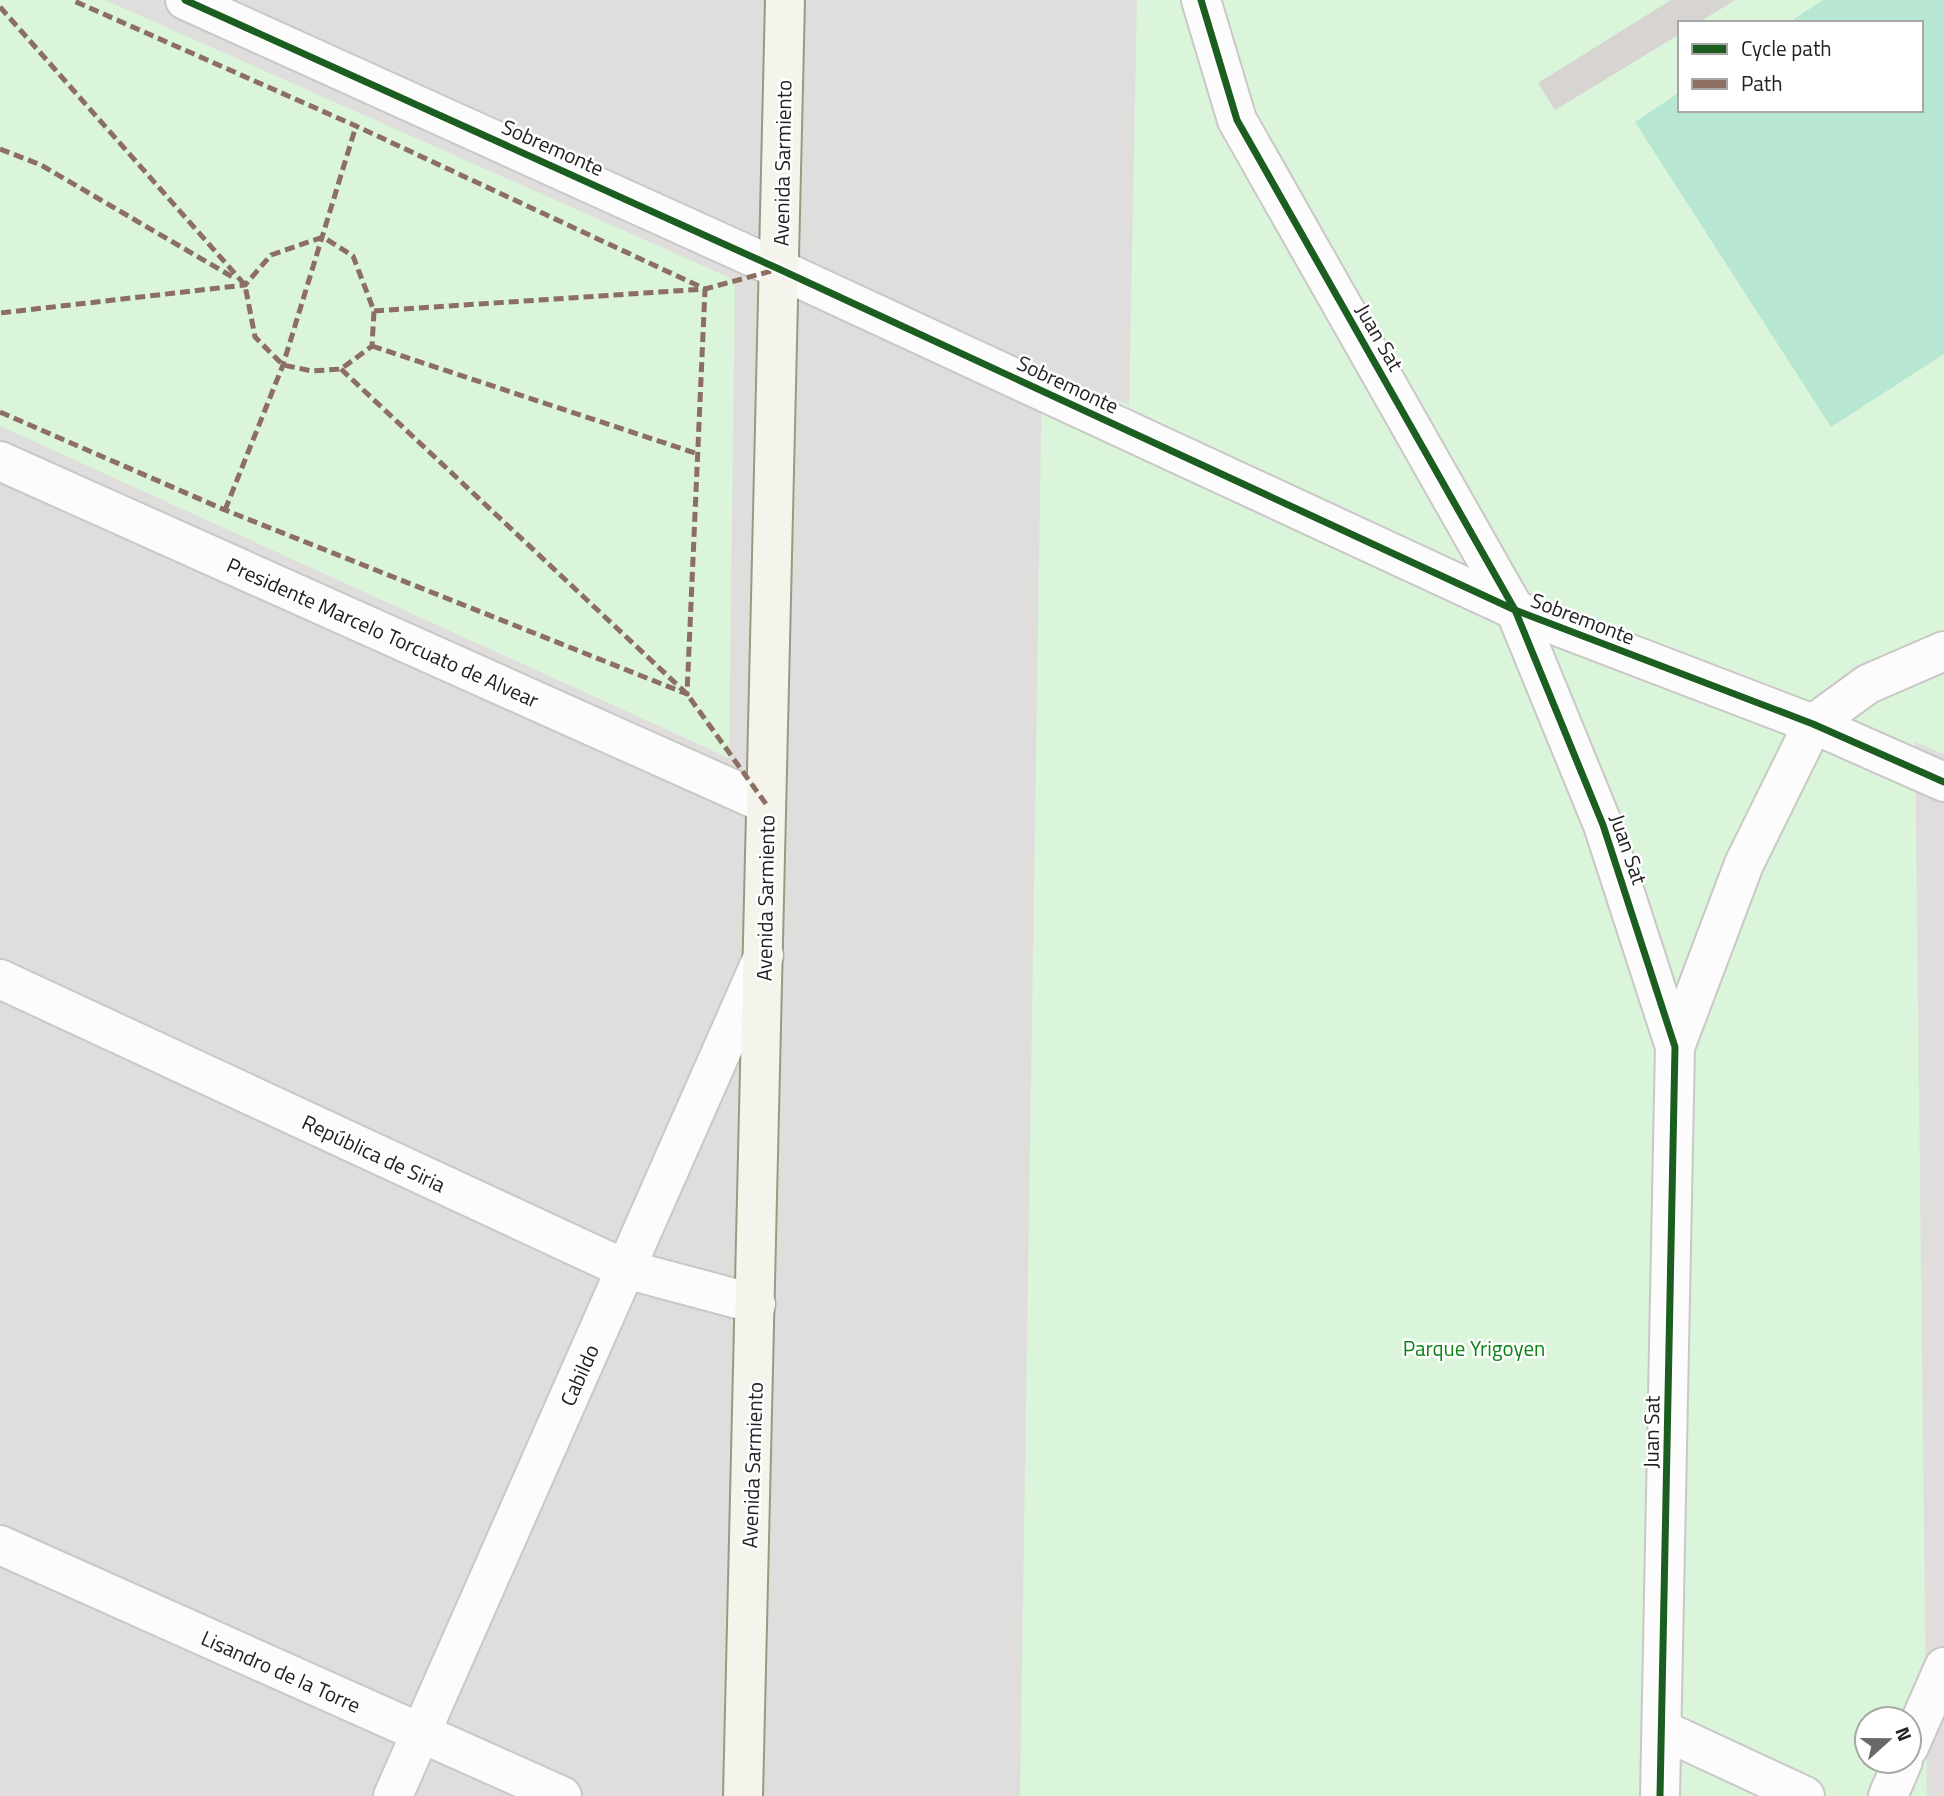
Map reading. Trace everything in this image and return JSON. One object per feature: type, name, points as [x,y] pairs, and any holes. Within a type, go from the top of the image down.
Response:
[{"type":"main road","name":"Avenida Sarmiento","points":[[743,1796],[785,0]]},
{"type":"street","name":"Sobremonte","points":[[185,0],[779,269],[1515,610],[1813,724],[1944,782]]},
{"type":"street","name":"Juan Sat","points":[[1201,0],[1237,120],[1515,610],[1603,825],[1675,1047],[1660,1796]]},
{"type":"street","name":"Presidente Marcelo Torcuato de Alvear","points":[[0,461],[766,804]]},
{"type":"street","points":[[1675,1047],[1744,864],[1813,724],[1868,684],[1944,651]]},
{"type":"street","name":"Cabildo","points":[[393,1796],[764,954]]},
{"type":"street","name":"República de Siria","points":[[0,979],[625,1269],[756,1304]]},
{"type":"street","name":"Lisandro de la Torre","points":[[0,1545],[562,1796]]},
{"type":"street","points":[[1923,1715],[1944,1667]]},
{"type":"street","points":[[1663,1730],[1805,1796]]},
{"type":"street","points":[[1888,1796],[1897,1775]]},
{"type":"shaded area","points":[[0,0],[1944,0],[1944,1796],[0,1796]]},
{"type":"green space","points":[[0,0],[105,0],[735,280],[729,758],[0,426]]},
{"type":"green space","name":"Parque Yrigoyen","points":[[1137,0],[1944,0],[1944,754],[1915,742],[1927,1796],[1020,1796],[1042,370],[1129,405]]},
{"type":"green space","points":[[1823,0],[1944,0],[1944,354],[1831,427],[1635,122],[1678,93],[1678,112],[1923,112],[1923,21],[1791,21]]},
{"type":"building","points":[[1671,0],[1735,0],[1701,21],[1678,21],[1678,35],[1555,110],[1538,83]]},
{"type":"marked path","points":[[0,412],[225,510],[687,694],[705,289],[356,126],[72,0]]},
{"type":"marked path","points":[[0,7],[245,285],[255,337],[283,365],[312,371],[341,369],[372,346],[374,311],[353,256],[323,237],[271,255],[245,285],[0,313]]},
{"type":"marked path","points":[[225,510],[283,365],[356,126]]},
{"type":"marked path","points":[[0,149],[41,165],[236,279]]},
{"type":"marked path","points":[[374,311],[705,289],[779,269]]},
{"type":"marked path","points":[[372,346],[698,454]]},
{"type":"marked path","points":[[341,369],[687,694],[766,804]]},
{"type":"cycle path","points":[[185,0],[779,269],[1515,610],[1813,724],[1944,782]]},
{"type":"cycle path","points":[[1201,0],[1237,120],[1515,610],[1603,825],[1675,1047],[1660,1796]]}]
